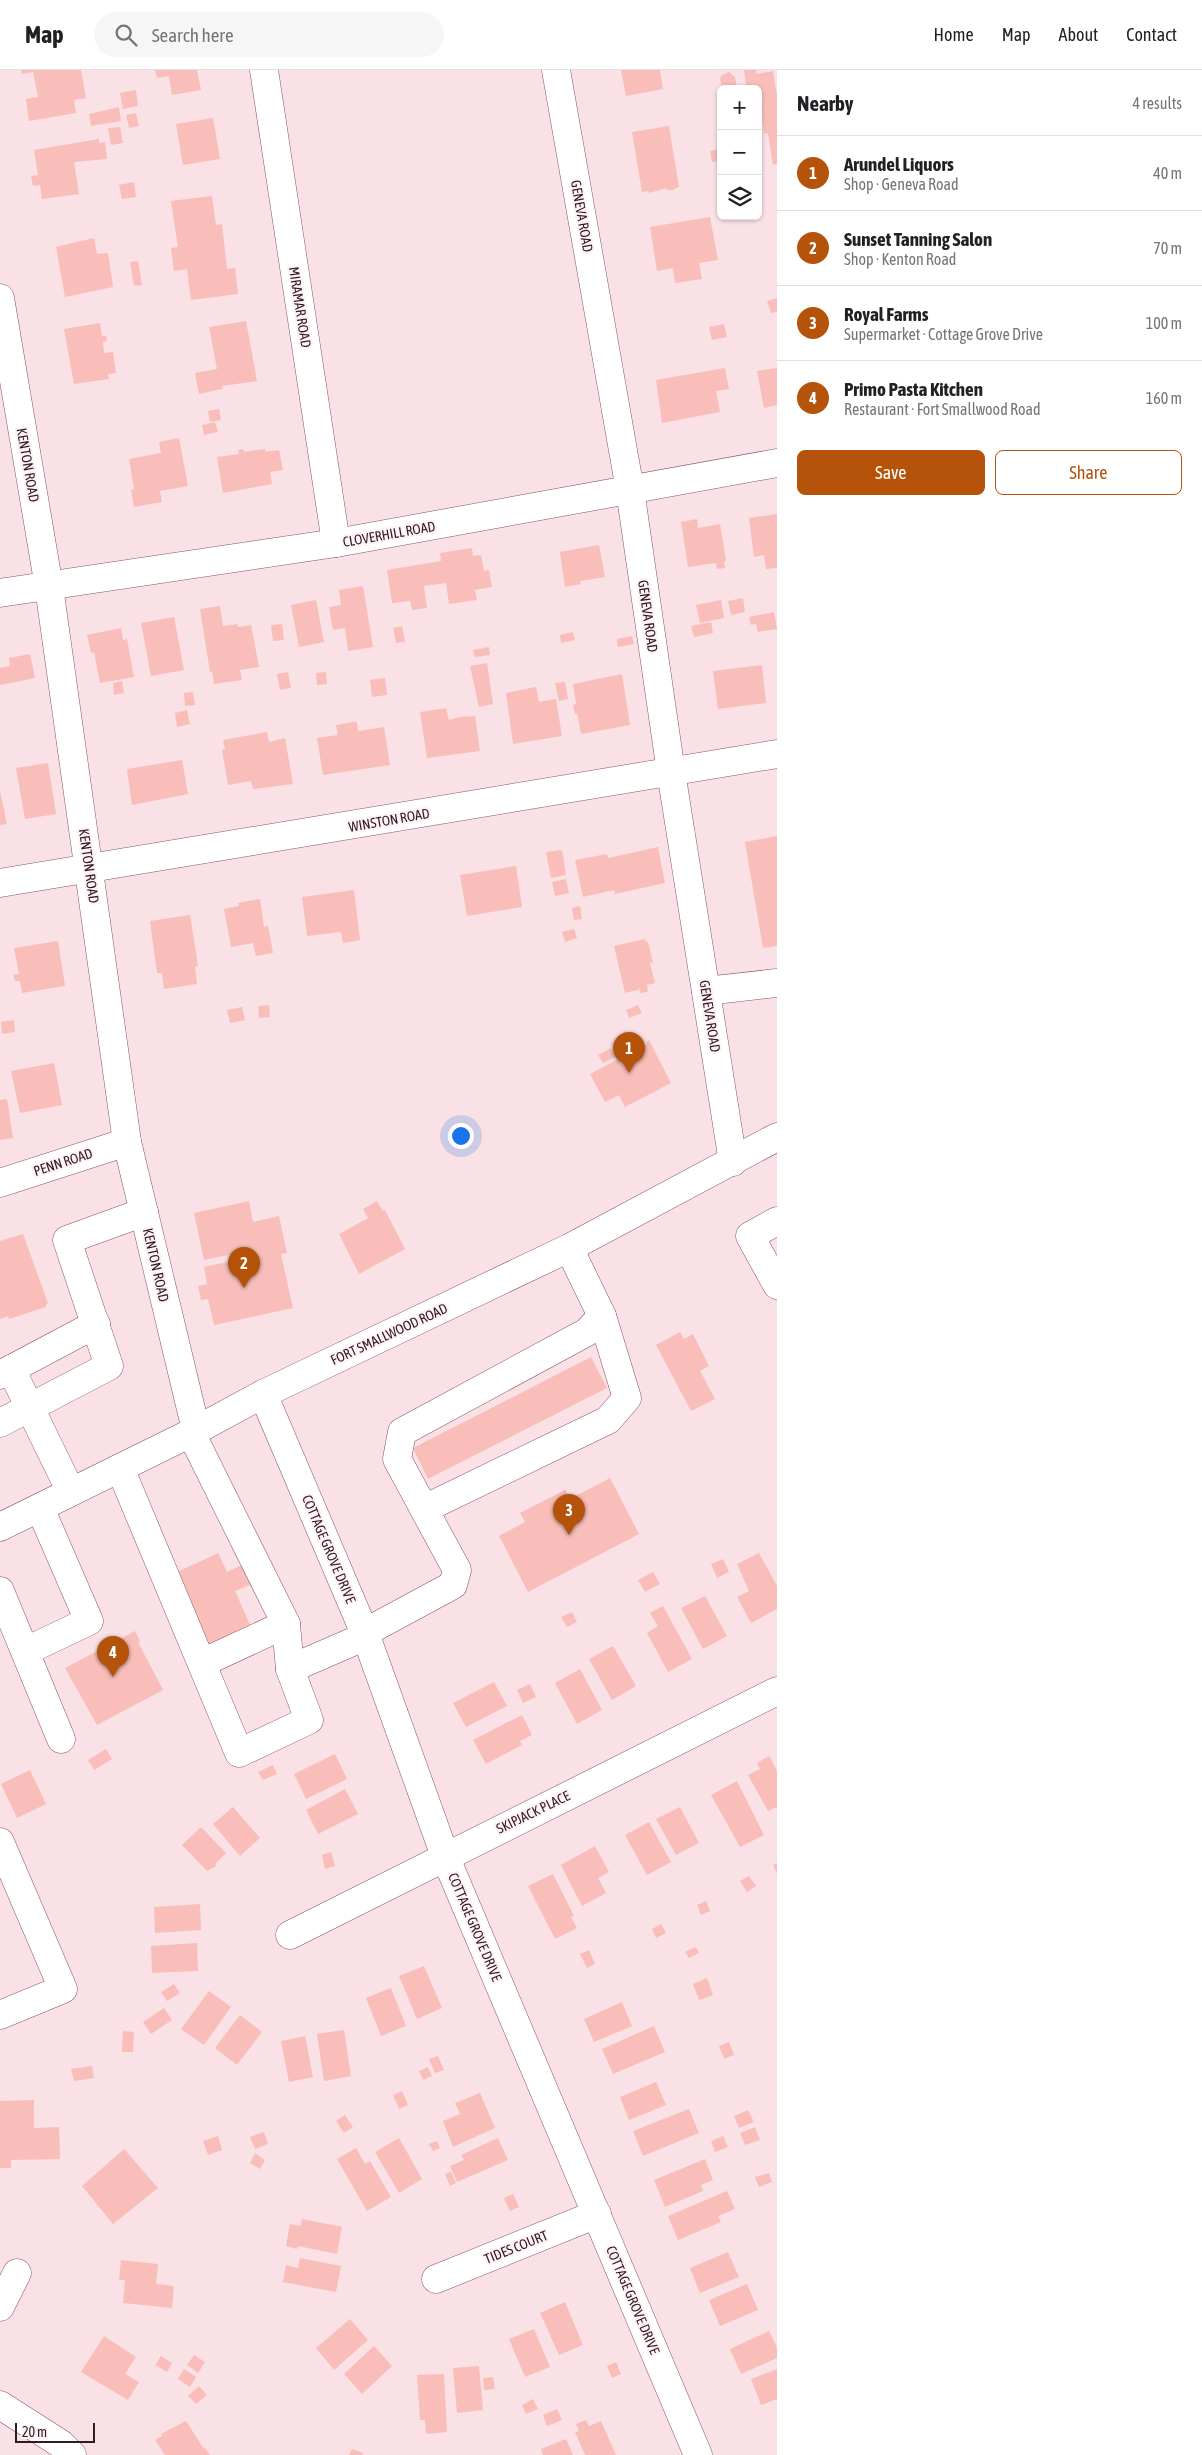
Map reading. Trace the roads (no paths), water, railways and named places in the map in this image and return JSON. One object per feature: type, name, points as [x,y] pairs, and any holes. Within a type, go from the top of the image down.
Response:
[{"type":"street","name":"MIRAMAR ROAD","points":[[264,70],[336,544]]},
{"type":"street","name":"GENEVA ROAD","points":[[556,70],[630,490],[671,772],[733,1162]]},
{"type":"street","name":"KENTON ROAD","points":[[0,298],[49,587],[127,1142],[193,1432],[286,1624]]},
{"type":"street","name":"CLOVERHILL ROAD","points":[[0,593],[336,544],[777,463]]},
{"type":"street","name":"WINSTON ROAD","points":[[0,883],[90,870],[777,754]]},
{"type":"street","points":[[706,991],[777,983]]},
{"type":"street","name":"FORT SMALLWOOD ROAD","points":[[0,1527],[193,1432],[263,1394],[570,1248],[777,1137]]},
{"type":"street","name":"PENN ROAD","points":[[0,1183],[127,1142]]},
{"type":"street","points":[[0,1423],[109,1366],[67,1240],[144,1212]]},
{"type":"street","points":[[777,1221],[750,1236],[777,1285]]},
{"type":"street","points":[[424,1509],[608,1420],[627,1398],[602,1316],[570,1248]]},
{"type":"street","points":[[290,1669],[365,1634],[453,1586],[457,1570],[397,1459],[402,1432],[587,1332],[602,1316]]},
{"type":"street","points":[[71,1492],[29,1408],[5,1372],[96,1324]]},
{"type":"street","name":"COTTAGE GROVE DRIVE","points":[[263,1394],[365,1634],[445,1856],[698,2455]]},
{"type":"street","points":[[120,1468],[202,1663],[240,1753],[309,1720],[290,1669],[286,1624],[202,1663]]},
{"type":"street","points":[[26,1651],[89,1621],[40,1508]]},
{"type":"street","points":[[0,1591],[61,1738]]},
{"type":"street","name":"SKIPJACK PLACE","points":[[290,1936],[445,1856],[777,1691]]},
{"type":"street","points":[[0,1842],[63,1989],[0,2015]]},
{"type":"street","name":"TIDES COURT","points":[[436,2279],[597,2214]]},
{"type":"street","points":[[0,2307],[17,2273]]},
{"type":"street","points":[[0,2405],[61,2444],[72,2455]]},
{"type":"place","name":"Arundel Liquors","points":[[629,1073]]},
{"type":"place","name":"Sunset Tanning Salon","points":[[244,1288]]},
{"type":"place","name":"Royal Farms","points":[[569,1535]]},
{"type":"place","name":"Primo Pasta Kitchen","points":[[113,1677]]}]
